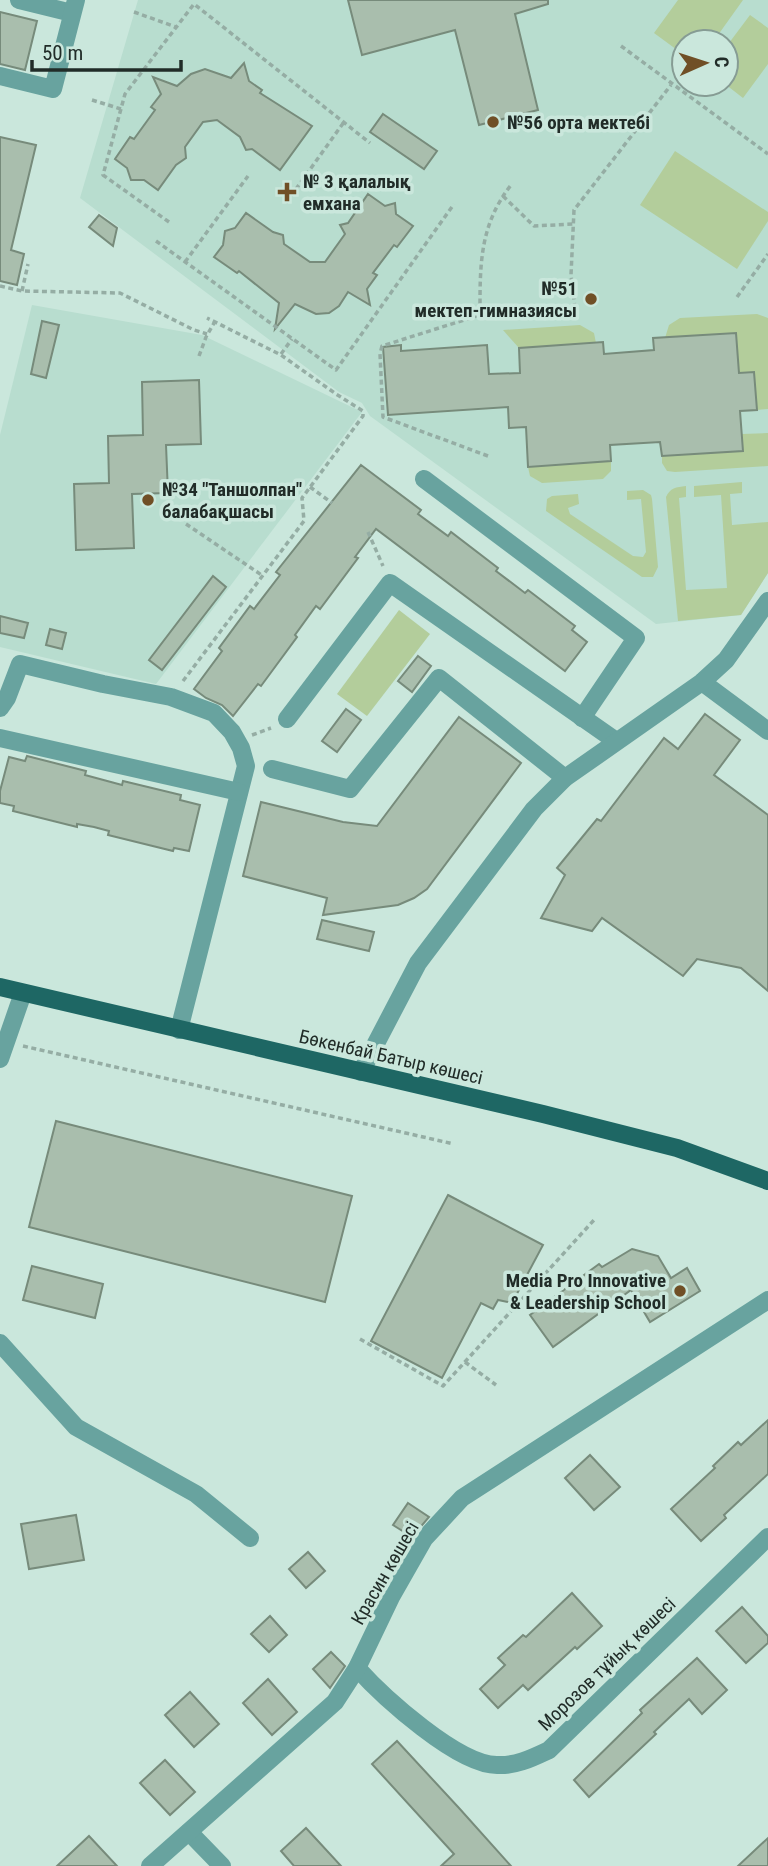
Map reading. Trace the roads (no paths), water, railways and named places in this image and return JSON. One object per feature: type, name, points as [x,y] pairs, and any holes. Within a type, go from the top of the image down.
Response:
[{"type":"main road","name":"Бөкенбай Батыр көшесі","points":[[0,987],[543,1114],[677,1148],[768,1181]]},
{"type":"street","points":[[0,76],[52,89],[74,6],[19,0]]},
{"type":"street","points":[[424,479],[636,638],[582,718]]},
{"type":"street","points":[[287,719],[390,583],[616,741]]},
{"type":"street","points":[[361,1072],[418,962],[534,809],[565,778],[702,682],[726,660],[768,601]]},
{"type":"street","points":[[0,708],[7,698],[20,664],[171,697],[214,713],[237,741],[246,766],[179,1030]]},
{"type":"street","points":[[272,769],[349,789],[439,678],[565,778]]},
{"type":"street","points":[[702,682],[768,731]]},
{"type":"street","points":[[0,738],[239,792]]},
{"type":"street","points":[[3,1051],[23,993]]},
{"type":"street","name":"Красин көшесі","points":[[150,1866],[335,1702],[357,1668],[391,1597],[424,1539],[462,1498],[768,1300]]},
{"type":"street","points":[[0,1343],[76,1427],[196,1494],[250,1538]]},
{"type":"street","name":"Морозов тұйық көшесі","points":[[357,1668],[381,1695],[464,1756],[496,1766],[523,1762],[549,1750],[768,1536]]},
{"type":"street","points":[[189,1832],[222,1866]]},
{"type":"place","name":"№56 орта мектебі","points":[[493,122]]},
{"type":"place","name":"№ 3 қалалық емхана","points":[[287,192]]},
{"type":"place","name":"№51 мектеп-гимназиясы","points":[[591,299]]},
{"type":"place","name":"№34 \"Таншолпан\" балабақшасы","points":[[148,500]]},
{"type":"place","name":"Media Pro Innovative & Leadership School","points":[[680,1291]]}]
